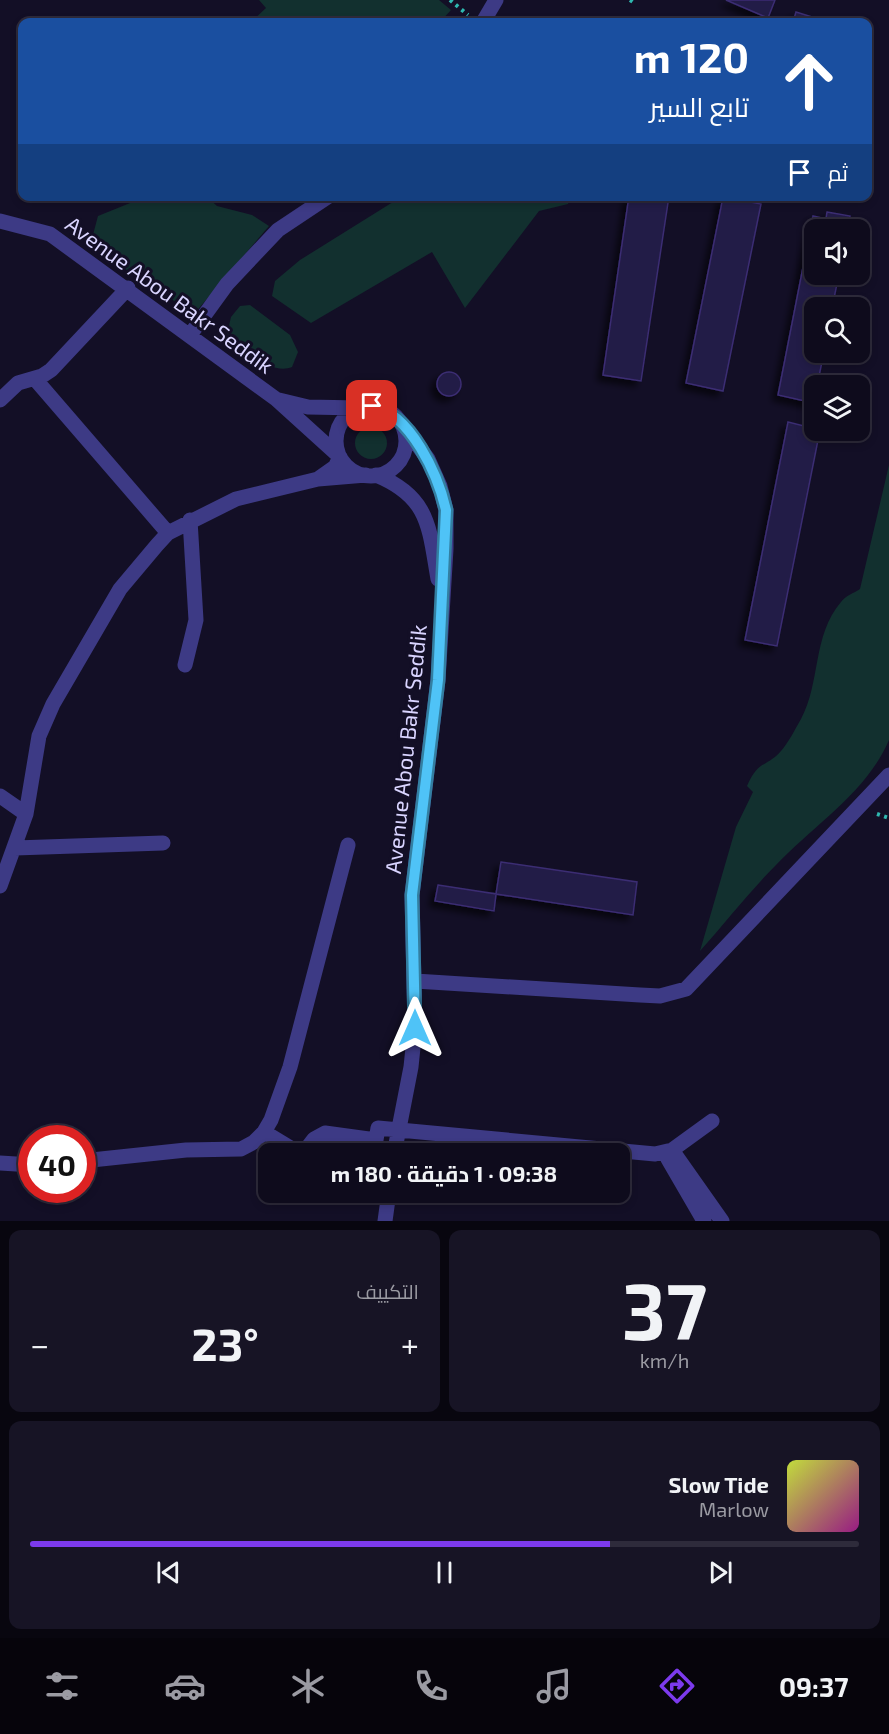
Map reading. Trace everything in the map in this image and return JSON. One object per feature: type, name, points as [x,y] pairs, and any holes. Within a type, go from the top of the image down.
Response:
[{"type":"street","points":[[485,18],[496,0]]},
{"type":"street","points":[[190,335],[227,284],[278,230],[322,201]]},
{"type":"street","name":"Avenue Abou Bakr Seddik","points":[[0,221],[51,234],[128,288],[276,399],[340,457]]},
{"type":"street","points":[[0,400],[18,383],[34,379],[51,370],[128,288]]},
{"type":"street","points":[[34,379],[168,533]]},
{"type":"street","points":[[276,399],[308,407],[360,408],[372,406],[384,408],[402,424],[428,459],[440,486],[446,510],[442,600]]},
{"type":"street","points":[[360,408],[341,423],[337,440],[340,457],[355,472],[397,483],[409,492],[417,503],[432,542],[442,600]]},
{"type":"street","points":[[0,886],[26,814],[39,736],[53,704],[120,589],[168,533],[236,499],[318,480],[387,472],[402,457],[405,435],[402,424]]},
{"type":"street","points":[[318,480],[335,467],[340,457]]},
{"type":"street","points":[[185,665],[196,620],[190,520]]},
{"type":"street","name":"Avenue Abou Bakr Seddik","points":[[396,1143],[411,1067],[415,1028],[412,895],[438,680],[442,600]]},
{"type":"street","points":[[415,981],[650,996],[686,989],[889,775]]},
{"type":"street","points":[[0,796],[26,814]]},
{"type":"street","points":[[15,848],[163,843]]},
{"type":"street","points":[[96,1160],[186,1150],[241,1149],[254,1142],[264,1132],[272,1120],[290,1067],[348,845]]},
{"type":"street","points":[[264,1132],[301,1152],[307,1149],[320,1134],[376,1140],[378,1128],[668,1151],[712,1121]]},
{"type":"street","points":[[668,1151],[704,1221]]},
{"type":"street","points":[[668,1151],[722,1221]]},
{"type":"street","points":[[0,1163],[18,1164]]},
{"type":"street","points":[[385,1221],[387,1203]]},
{"type":"path","points":[[450,0],[472,18]]},
{"type":"path","points":[[630,0],[636,4]]},
{"type":"green space","points":[[259,0],[439,0],[451,10],[444,18],[255,18],[266,8]]},
{"type":"green space","points":[[135,201],[211,201],[217,206],[252,215],[269,226],[194,314],[90,246],[98,216]]},
{"type":"green space","points":[[395,201],[569,201],[568,204],[539,211],[465,308],[432,252],[311,323],[272,296],[275,281],[300,260]]},
{"type":"green space","points":[[250,305],[290,335],[298,352],[292,367],[284,369],[266,364],[227,334],[231,317],[240,306]]},
{"type":"green space","points":[[371,427],[382,432],[387,443],[382,454],[371,459],[360,454],[355,443],[360,432]]},
{"type":"green space","points":[[889,465],[889,740],[879,759],[854,792],[766,875],[700,951],[736,827],[753,792],[747,786],[755,772],[776,756],[792,735],[812,690],[825,629],[843,600],[860,589]]},
{"type":"building","points":[[726,0],[775,0],[768,18]]},
{"type":"building","points":[[796,12],[815,18],[794,18]]},
{"type":"building","points":[[628,201],[668,201],[641,381],[603,375]]},
{"type":"building","points":[[722,201],[761,204],[723,391],[686,383]]},
{"type":"building","points":[[827,212],[850,216],[849,219],[826,219]]},
{"type":"building","points":[[804,262],[804,285],[837,285],[834,297],[804,297],[804,363],[822,363],[819,375],[804,375],[804,401],[778,395]]},
{"type":"building","points":[[449,372],[458,375],[461,384],[458,393],[449,396],[440,393],[437,384],[440,375]]},
{"type":"building","points":[[788,422],[804,426],[804,441],[818,441],[777,646],[745,640]]},
{"type":"building","points":[[501,862],[637,882],[633,915],[496,894]]},
{"type":"building","points":[[438,885],[496,894],[494,911],[435,901]]},
{"type":"route","points":[[372,406],[384,408],[394,415],[428,459],[440,486],[446,510],[446,549],[438,680],[412,895],[415,1028]]}]
